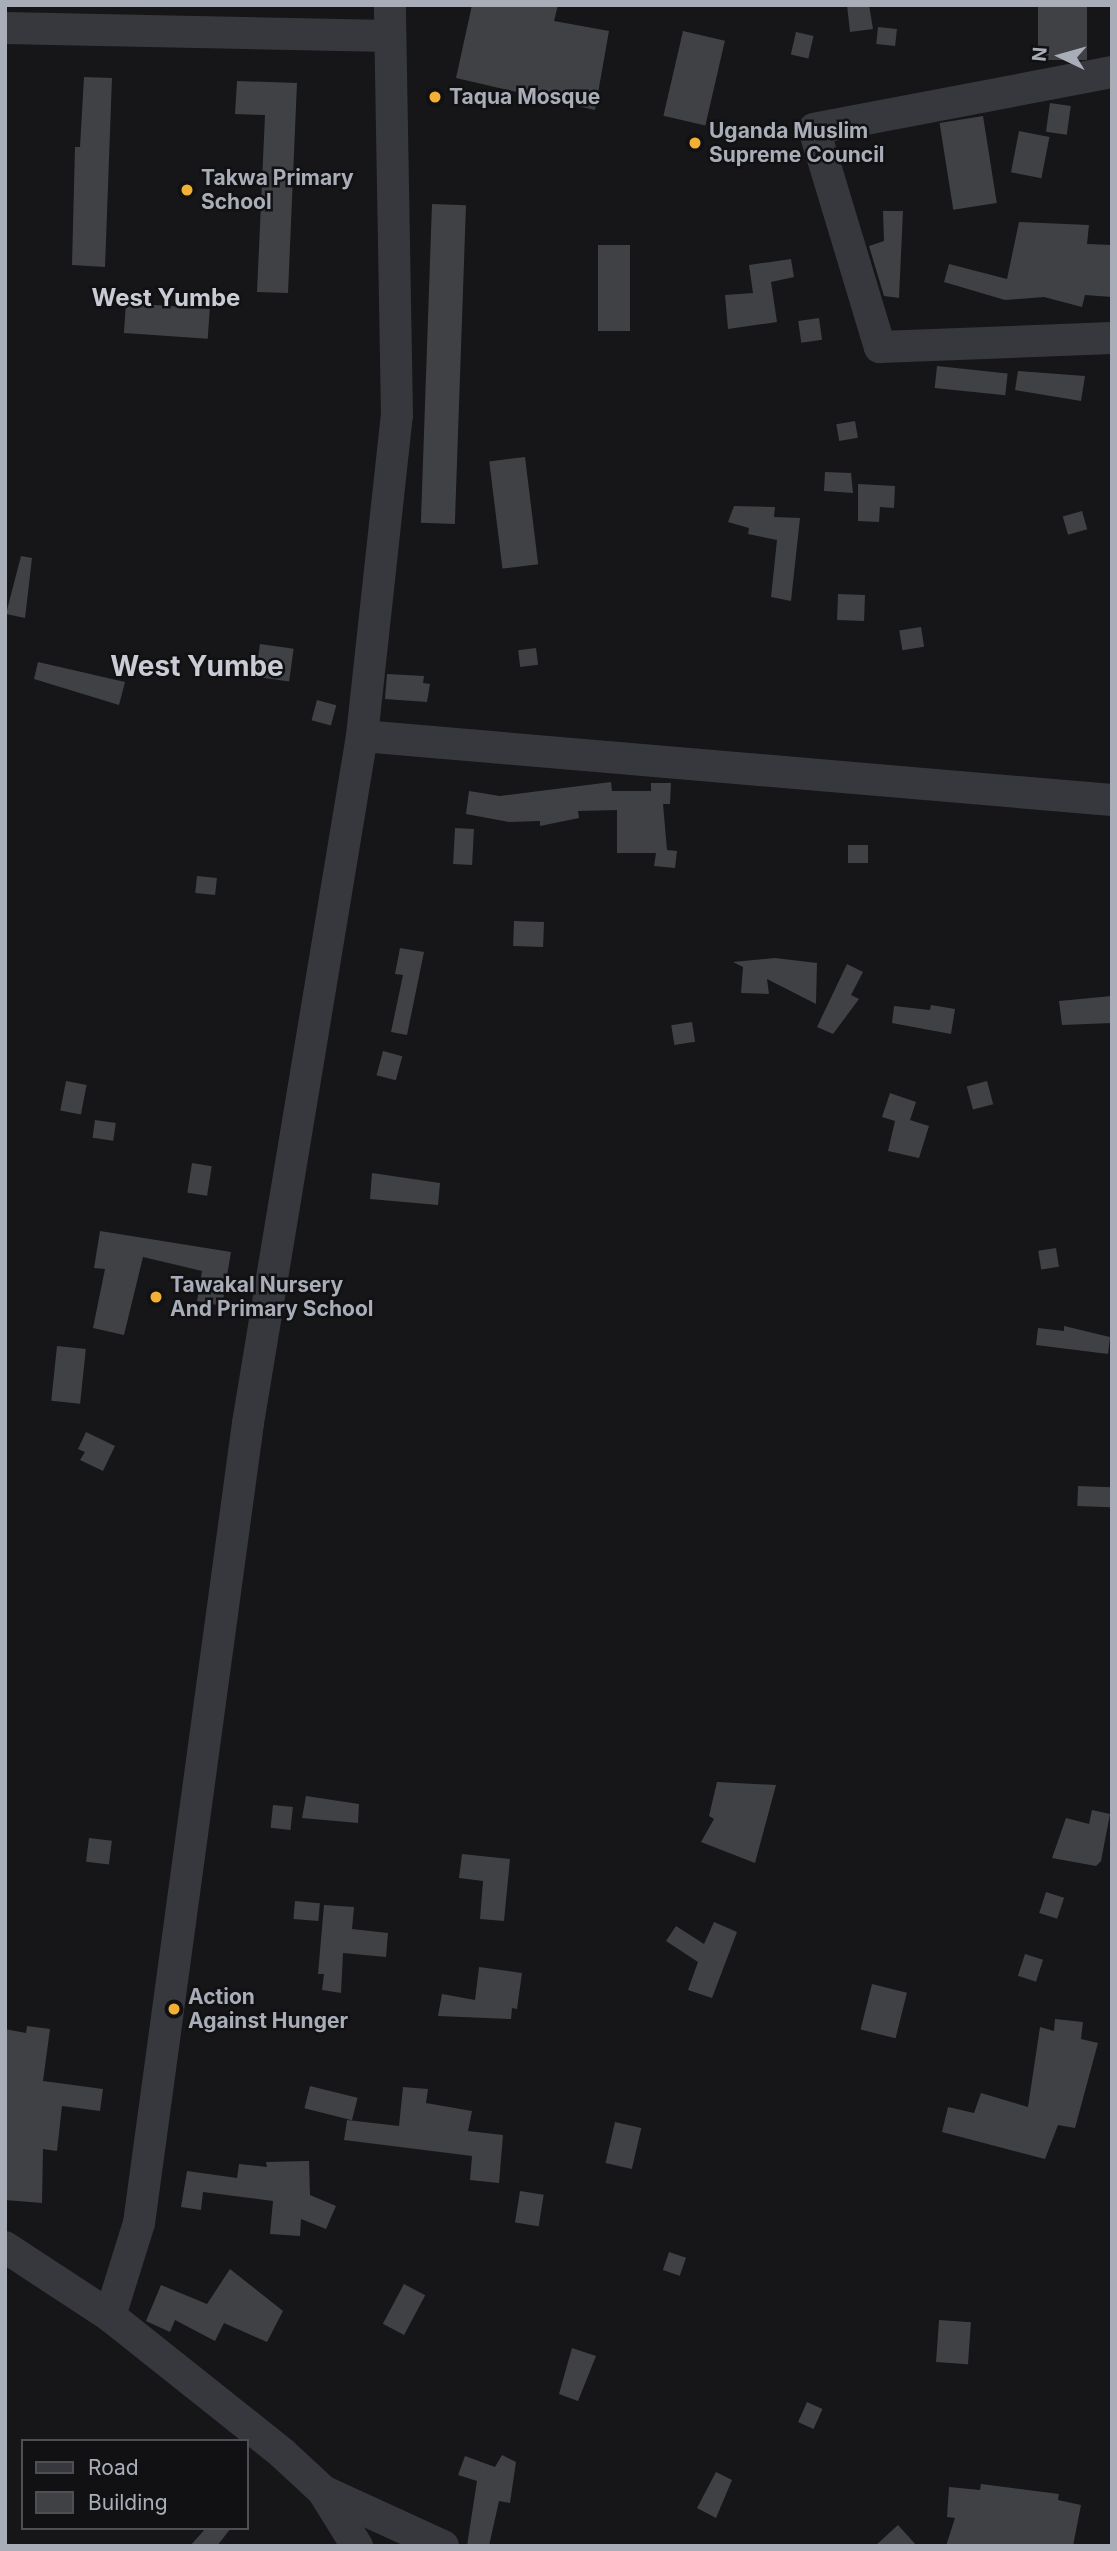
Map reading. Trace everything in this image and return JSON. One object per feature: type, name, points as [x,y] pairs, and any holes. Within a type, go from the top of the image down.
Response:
[{"type":"street","points":[[5,28],[390,20],[397,416],[362,736],[248,1423],[139,2223],[110,2316]]},
{"type":"street","points":[[1112,72],[814,129],[880,347],[1112,338]]},
{"type":"street","points":[[362,736],[1112,800]]},
{"type":"street","points":[[5,2247],[110,2316],[323,2491],[443,2546]]},
{"type":"street","points":[[323,2491],[357,2546]]},
{"type":"building","points":[[472,5],[558,5],[554,21],[609,31],[595,110],[456,78]]},
{"type":"building","points":[[847,5],[869,5],[873,29],[850,32]]},
{"type":"building","points":[[1038,5],[1087,5],[1087,60],[1038,60]]},
{"type":"building","points":[[878,27],[897,29],[895,46],[876,44]]},
{"type":"building","points":[[683,31],[725,41],[705,125],[663,116]]},
{"type":"building","points":[[796,32],[814,36],[808,58],[791,54]]},
{"type":"building","points":[[84,77],[112,78],[105,267],[72,265],[75,147],[80,147]]},
{"type":"building","points":[[237,81],[297,83],[288,293],[257,292],[265,115],[235,114]]},
{"type":"building","points":[[1050,103],[1071,106],[1067,135],[1046,132]]},
{"type":"building","points":[[983,116],[997,203],[953,210],[940,123]]},
{"type":"building","points":[[1019,131],[1049,137],[1041,178],[1011,172]]},
{"type":"building","points":[[432,204],[466,205],[455,524],[421,523]]},
{"type":"building","points":[[883,211],[903,211],[899,298],[884,296],[869,246],[884,241]]},
{"type":"building","points":[[1019,222],[1089,225],[1087,244],[1112,245],[1112,297],[1085,295],[1082,307],[1044,297],[1005,300],[944,282],[949,264],[1007,279]]},
{"type":"building","points":[[598,245],[630,245],[630,331],[598,331]]},
{"type":"building","points":[[791,259],[794,277],[771,282],[777,322],[728,329],[725,295],[753,293],[749,265]]},
{"type":"building","points":[[126,303],[210,309],[208,339],[124,333]]},
{"type":"building","points":[[819,318],[822,340],[801,343],[798,321]]},
{"type":"building","points":[[937,366],[1008,373],[1005,395],[935,388]]},
{"type":"building","points":[[1018,371],[1085,376],[1081,401],[1015,390]]},
{"type":"building","points":[[855,421],[858,438],[839,441],[836,424]]},
{"type":"building","points":[[525,457],[538,564],[502,569],[489,461]]},
{"type":"building","points":[[825,472],[851,473],[853,493],[824,491]]},
{"type":"building","points":[[858,484],[895,486],[894,508],[880,507],[879,522],[858,521]]},
{"type":"building","points":[[734,506],[775,507],[774,517],[800,518],[791,601],[771,597],[777,540],[748,534],[749,528],[728,522]]},
{"type":"building","points":[[1082,511],[1087,529],[1068,535],[1063,517]]},
{"type":"building","points":[[21,556],[32,558],[25,618],[6,614]]},
{"type":"building","points":[[838,594],[865,595],[864,621],[837,620]]},
{"type":"building","points":[[921,627],[924,647],[902,650],[899,630]]},
{"type":"building","points":[[260,644],[294,649],[289,681],[255,677]]},
{"type":"building","points":[[536,648],[538,665],[520,667],[518,650]]},
{"type":"building","points":[[38,662],[125,682],[119,705],[34,679]]},
{"type":"building","points":[[387,674],[424,676],[423,683],[430,684],[427,702],[385,699]]},
{"type":"building","points":[[317,700],[336,705],[331,725],[312,720]]},
{"type":"building","points":[[611,782],[612,791],[651,791],[651,783],[671,783],[670,804],[663,804],[667,850],[677,851],[675,868],[654,866],[656,853],[617,853],[617,810],[578,811],[579,818],[540,826],[540,821],[509,822],[466,814],[469,791],[500,796]]},
{"type":"building","points":[[455,828],[474,829],[472,865],[453,864]]},
{"type":"building","points":[[848,845],[868,845],[868,863],[848,863]]},
{"type":"building","points":[[197,876],[217,878],[215,895],[195,893]]},
{"type":"building","points":[[514,921],[544,922],[543,947],[513,946]]},
{"type":"building","points":[[400,948],[424,952],[407,1035],[391,1032],[403,975],[395,974]]},
{"type":"building","points":[[775,958],[817,963],[816,1004],[767,979],[769,994],[741,993],[743,967],[733,962]]},
{"type":"building","points":[[847,964],[863,972],[851,995],[859,999],[833,1034],[817,1027]]},
{"type":"building","points":[[1112,996],[1112,1023],[1062,1025],[1059,1001]]},
{"type":"building","points":[[931,1005],[955,1009],[951,1034],[892,1023],[894,1006],[930,1010]]},
{"type":"building","points":[[692,1022],[695,1042],[674,1045],[671,1025]]},
{"type":"building","points":[[383,1051],[402,1056],[396,1080],[377,1075]]},
{"type":"building","points":[[66,1081],[87,1085],[81,1114],[60,1110]]},
{"type":"building","points":[[987,1081],[993,1104],[973,1110],[967,1086]]},
{"type":"building","points":[[890,1093],[916,1102],[910,1120],[929,1126],[919,1158],[888,1151],[895,1121],[882,1117]]},
{"type":"building","points":[[95,1120],[116,1123],[113,1141],[92,1138]]},
{"type":"building","points":[[192,1163],[212,1166],[207,1196],[187,1193]]},
{"type":"building","points":[[372,1173],[440,1183],[438,1205],[370,1199]]},
{"type":"building","points":[[100,1231],[231,1252],[222,1306],[197,1301],[202,1271],[143,1257],[124,1335],[93,1328],[105,1269],[94,1268]]},
{"type":"building","points":[[1056,1248],[1059,1267],[1041,1270],[1038,1251]]},
{"type":"building","points":[[1064,1326],[1110,1337],[1108,1354],[1036,1345],[1038,1328],[1064,1331]]},
{"type":"building","points":[[57,1346],[86,1349],[80,1404],[51,1401]]},
{"type":"building","points":[[86,1432],[115,1446],[103,1471],[80,1460],[85,1452],[78,1449]]},
{"type":"building","points":[[1078,1486],[1111,1487],[1110,1507],[1077,1506]]},
{"type":"building","points":[[717,1782],[776,1785],[755,1863],[701,1842],[714,1819],[709,1816]]},
{"type":"building","points":[[306,1796],[359,1804],[358,1823],[302,1818]]},
{"type":"building","points":[[273,1805],[293,1807],[290,1830],[271,1828]]},
{"type":"building","points":[[1092,1810],[1110,1814],[1101,1861],[1096,1866],[1052,1858],[1066,1818],[1089,1824]]},
{"type":"building","points":[[89,1838],[112,1841],[109,1865],[86,1862]]},
{"type":"building","points":[[462,1854],[510,1859],[504,1921],[480,1919],[483,1881],[459,1878]]},
{"type":"building","points":[[1046,1892],[1064,1898],[1057,1919],[1039,1913]]},
{"type":"building","points":[[295,1901],[320,1903],[318,1921],[293,1919]]},
{"type":"building","points":[[324,1905],[354,1907],[352,1929],[388,1933],[386,1957],[343,1953],[341,1993],[322,1990],[324,1974],[318,1974]]},
{"type":"building","points":[[714,1922],[737,1932],[712,1998],[688,1990],[698,1962],[666,1941],[676,1926],[704,1944]]},
{"type":"building","points":[[1025,1954],[1043,1960],[1036,1982],[1018,1976]]},
{"type":"building","points":[[479,1967],[522,1973],[517,2009],[512,2008],[511,2019],[438,2016],[442,1994],[475,2000]]},
{"type":"building","points":[[872,1984],[907,1993],[896,2038],[861,2030]]},
{"type":"building","points":[[1055,2019],[1083,2022],[1081,2039],[1098,2043],[1075,2128],[1058,2125],[1045,2159],[942,2132],[948,2107],[974,2113],[981,2093],[1028,2107],[1040,2027],[1054,2031]]},
{"type":"building","points":[[27,2026],[50,2029],[43,2081],[103,2089],[100,2111],[62,2106],[57,2151],[43,2149],[42,2203],[5,2200],[5,2029],[26,2033]]},
{"type":"building","points":[[310,2086],[358,2098],[352,2120],[304,2108]]},
{"type":"building","points":[[403,2087],[428,2089],[426,2103],[472,2111],[468,2131],[503,2135],[499,2183],[470,2180],[472,2156],[344,2140],[347,2120],[399,2126]]},
{"type":"building","points":[[615,2122],[641,2128],[632,2169],[606,2163]]},
{"type":"building","points":[[309,2161],[310,2195],[336,2206],[326,2229],[301,2219],[300,2236],[270,2234],[273,2201],[203,2192],[201,2210],[181,2207],[187,2171],[237,2178],[239,2164],[267,2167],[266,2162]]},
{"type":"building","points":[[520,2191],[544,2195],[539,2226],[515,2223]]},
{"type":"building","points":[[669,2252],[686,2258],[680,2276],[663,2270]]},
{"type":"building","points":[[230,2269],[283,2311],[267,2342],[224,2323],[215,2341],[175,2320],[170,2332],[146,2321],[161,2285],[207,2304]]},
{"type":"building","points":[[404,2284],[425,2295],[404,2335],[383,2324]]},
{"type":"building","points":[[939,2320],[971,2322],[968,2364],[936,2362]]},
{"type":"building","points":[[572,2348],[596,2356],[578,2401],[559,2394]]},
{"type":"building","points":[[807,2402],[823,2409],[814,2429],[798,2422]]},
{"type":"building","points":[[502,2455],[516,2462],[510,2503],[499,2501],[489,2546],[467,2546],[477,2481],[458,2475],[465,2456],[495,2467]]},
{"type":"building","points":[[716,2472],[732,2480],[716,2518],[697,2508]]},
{"type":"building","points":[[981,2484],[1059,2494],[1058,2500],[1081,2505],[1073,2546],[946,2546],[955,2518],[947,2517],[949,2487],[980,2490]]},
{"type":"building","points":[[898,2525],[917,2546],[875,2546]]},
{"type":"building","points":[[204,2530],[229,2530],[217,2546],[190,2546]]},
{"type":"place","name":"Taqua Mosque","points":[[435,97]]},
{"type":"place","name":"Uganda Muslim Supreme Council","points":[[695,143]]},
{"type":"place","name":"Takwa Primary School","points":[[187,190]]},
{"type":"place","name":"Tawakal Nursery And Primary School","points":[[156,1297]]},
{"type":"place","name":"Action Against Hunger","points":[[174,2009]]},
{"type":"district","name":"West Yumbe","points":[[166,298]]},
{"type":"district","name":"West Yumbe","points":[[197,666]]}]
